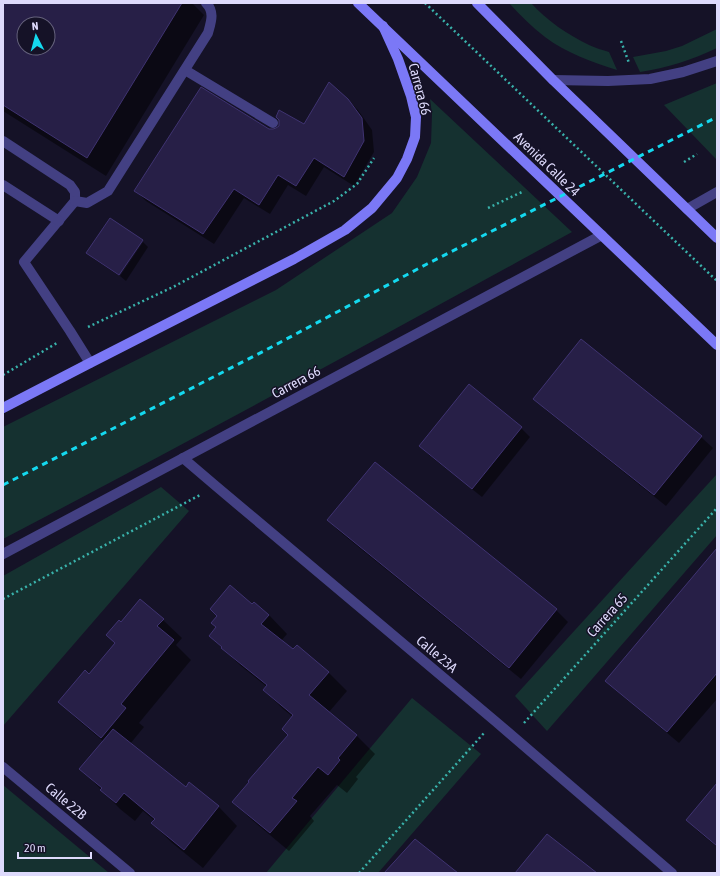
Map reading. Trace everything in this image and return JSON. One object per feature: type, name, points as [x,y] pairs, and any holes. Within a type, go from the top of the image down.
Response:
[{"type":"main road","name":"Avenida Calle 24","points":[[358,3],[717,345]]},
{"type":"main road","points":[[477,3],[553,80],[717,238]]},
{"type":"main road","name":"Carrera 66","points":[[3,408],[294,259],[345,230],[372,208],[397,178],[407,159],[415,137],[416,117],[411,96],[398,60],[383,26]]},
{"type":"street","points":[[75,201],[87,203],[108,191],[208,33],[212,18],[210,7],[206,3]]},
{"type":"street","points":[[553,80],[608,81],[650,79],[683,72],[717,61]]},
{"type":"street","points":[[185,70],[273,123]]},
{"type":"street","points":[[3,141],[70,185],[75,192],[75,201],[24,262],[90,363]]},
{"type":"street","points":[[3,185],[59,221]]},
{"type":"street","points":[[686,209],[717,192]]},
{"type":"street","name":"Carrera 66","points":[[3,554],[602,235]]},
{"type":"street","name":"Calle 23A","points":[[183,458],[495,721],[672,873]]},
{"type":"street","name":"Calle 22B","points":[[3,767],[130,873]]},
{"type":"path","points":[[425,3],[717,281]]},
{"type":"path","points":[[621,41],[630,66]]},
{"type":"path","points":[[684,162],[697,154]]},
{"type":"path","points":[[3,375],[72,335],[175,286],[334,201],[357,184],[374,158]]},
{"type":"path","points":[[488,208],[522,192]]},
{"type":"path","points":[[3,599],[217,487]]},
{"type":"path","name":"Carrera 65","points":[[512,736],[717,508]]},
{"type":"path","points":[[359,873],[495,721]]},
{"type":"green space","points":[[509,3],[531,3],[550,21],[565,32],[589,45],[609,52],[617,70],[598,64],[553,43],[531,25]]},
{"type":"green space","points":[[717,29],[717,48],[679,63],[640,72],[633,57],[666,51],[682,46]]},
{"type":"green space","points":[[717,83],[717,160],[664,105]]},
{"type":"green space","points":[[430,99],[572,232],[288,387],[3,539],[3,427],[276,290],[392,213],[417,177],[431,143],[432,114]]},
{"type":"green space","points":[[717,474],[717,535],[547,731],[515,696]]},
{"type":"green space","points":[[161,487],[189,511],[3,726],[3,576]]},
{"type":"green space","points":[[412,698],[481,754],[378,873],[266,873]]},
{"type":"green space","points":[[3,785],[109,873],[3,873]]},
{"type":"building","points":[[3,3],[182,3],[87,158],[3,105]]},
{"type":"building","points":[[329,82],[348,99],[362,118],[364,141],[344,177],[314,158],[296,186],[278,175],[259,205],[234,189],[203,234],[134,191],[201,87],[269,129],[273,129],[279,126],[279,120],[276,117],[279,110],[304,124]]},
{"type":"building","points":[[110,218],[143,240],[119,275],[86,253]]},
{"type":"building","points":[[581,339],[702,436],[654,495],[533,399]]},
{"type":"building","points":[[469,384],[522,427],[472,489],[419,446]]},
{"type":"building","points":[[375,462],[557,609],[509,668],[327,520]]},
{"type":"building","points":[[717,548],[717,673],[667,732],[605,681]]},
{"type":"building","points":[[230,585],[252,604],[254,602],[269,615],[261,624],[293,649],[297,645],[329,672],[309,695],[357,735],[338,758],[340,760],[328,775],[318,767],[292,798],[297,801],[270,833],[232,802],[288,735],[282,729],[293,715],[263,690],[267,685],[221,648],[222,647],[209,636],[216,627],[211,623],[217,616],[210,609]]},
{"type":"building","points":[[140,599],[164,619],[157,626],[174,640],[121,704],[126,708],[101,738],[58,702],[85,670],[89,674],[115,643],[106,635],[119,620],[121,622]]},
{"type":"building","points":[[113,729],[186,787],[189,782],[219,806],[184,850],[151,823],[155,819],[124,793],[116,803],[100,790],[102,788],[79,769]]},
{"type":"building","points":[[717,783],[717,846],[686,820]]},
{"type":"building","points":[[547,834],[597,873],[515,873]]},
{"type":"building","points":[[415,839],[458,873],[384,873]]},
{"type":"railway","points":[[3,485],[264,351],[427,264],[717,117]]}]
